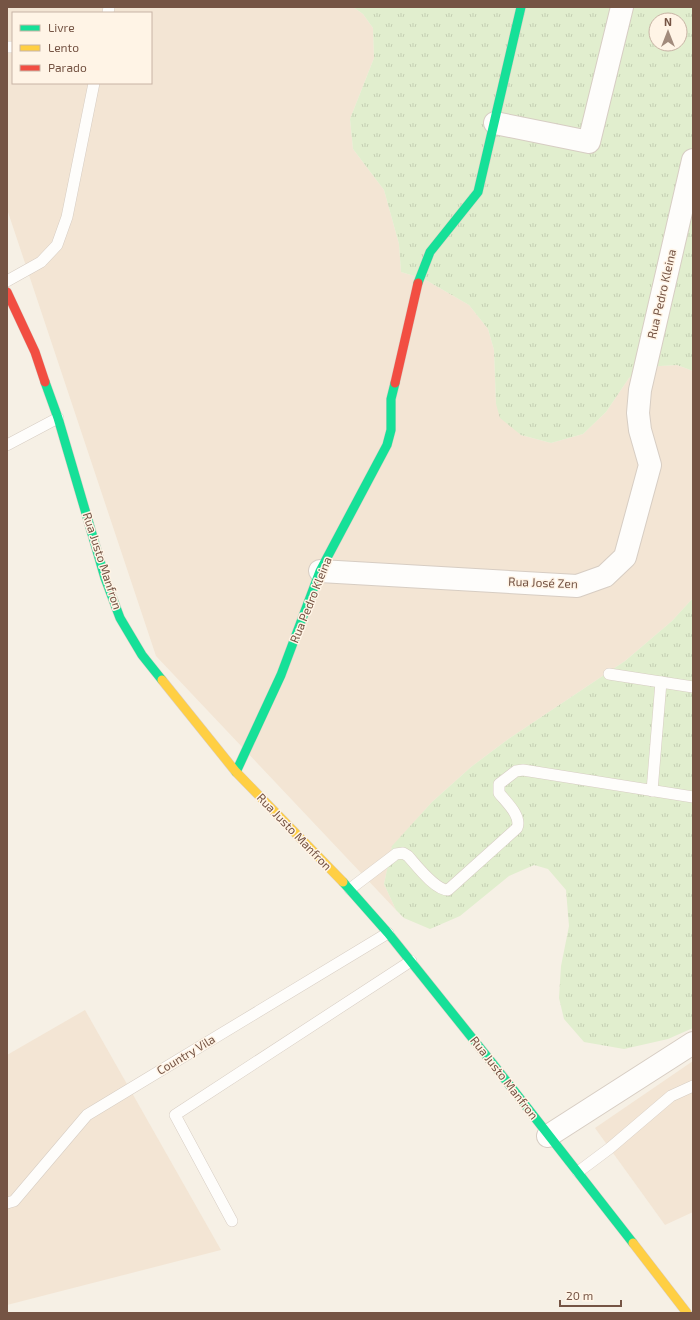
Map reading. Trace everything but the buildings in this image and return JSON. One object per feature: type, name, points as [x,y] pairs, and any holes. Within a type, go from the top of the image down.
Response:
[{"type":"main road","name":"Rua Pedro Kleina","points":[[236,772],[281,675],[320,570],[387,445],[391,430],[391,399],[419,279],[430,252],[478,192],[495,123],[520,7]]},
{"type":"main road","name":"Rua Justo Manfron","points":[[7,292],[35,352],[58,418],[105,578],[120,618],[142,655],[236,772],[350,889],[388,933],[578,1172],[687,1313]]},
{"type":"street","points":[[495,123],[589,142],[622,7]]},
{"type":"street","name":"Rua Pedro Kleina","points":[[640,430],[638,413],[640,390],[693,160]]},
{"type":"street","name":"Rua José Zen","points":[[320,570],[577,586],[606,576],[625,557],[650,465],[640,430]]},
{"type":"street","points":[[548,1136],[693,1043]]},
{"type":"lane","points":[[7,282],[41,262],[57,245],[68,217],[94,84]]},
{"type":"lane","points":[[7,444],[58,418]]},
{"type":"lane","points":[[609,674],[693,688]]},
{"type":"lane","points":[[652,791],[661,682]]},
{"type":"lane","points":[[350,889],[396,854],[403,853],[408,856],[437,886],[443,890],[448,890],[517,828],[519,824],[518,818],[499,793],[498,789],[499,784],[516,771],[523,770],[693,798]]},
{"type":"lane","name":"Country Vila","points":[[7,1203],[14,1201],[86,1115],[388,933]]},
{"type":"lane","points":[[232,1221],[175,1115],[411,961]]},
{"type":"lane","points":[[578,1172],[610,1148],[671,1096],[693,1086]]},
{"type":"shaded area","points":[[7,7],[353,7],[363,14],[373,28],[374,58],[350,119],[353,149],[384,190],[399,244],[401,272],[424,279],[469,305],[488,329],[494,350],[496,404],[521,435],[551,443],[583,434],[606,412],[629,378],[644,367],[677,365],[693,371],[693,598],[672,621],[625,661],[507,740],[471,767],[432,802],[392,847],[384,884],[396,910],[156,656],[7,209]]},
{"type":"shaded area","points":[[85,1010],[221,1250],[7,1305],[7,1055]]},
{"type":"shaded area","points":[[693,1061],[693,1212],[665,1225],[595,1128]]},
{"type":"green space","points":[[353,7],[693,7],[693,371],[677,365],[644,367],[629,378],[606,412],[583,434],[551,443],[521,435],[500,418],[496,404],[494,350],[488,329],[469,305],[424,279],[401,272],[399,244],[384,190],[353,149],[350,119],[374,58],[373,28],[363,14]]},
{"type":"green space","points":[[693,598],[693,1028],[668,1039],[624,1049],[584,1042],[564,1019],[559,998],[561,966],[569,926],[566,890],[548,869],[534,865],[509,876],[460,916],[430,929],[404,918],[396,910],[384,884],[392,846],[432,802],[471,767],[507,740],[625,661],[672,621]]},
{"type":"traffic: fast","points":[[418,283],[430,252],[478,192],[521,7]]},
{"type":"traffic: fast","points":[[45,382],[58,418],[105,578],[120,618],[142,655],[162,680]]},
{"type":"traffic: fast","points":[[236,772],[281,675],[320,571],[387,445],[391,430],[391,399],[395,383]]},
{"type":"traffic: fast","points":[[343,882],[388,933],[633,1243]]},
{"type":"traffic: slow","points":[[162,680],[236,772],[343,882]]},
{"type":"traffic: slow","points":[[633,1243],[687,1313]]},
{"type":"traffic: jam","points":[[395,383],[418,283]]},
{"type":"traffic: jam","points":[[7,292],[35,352],[45,382]]}]
